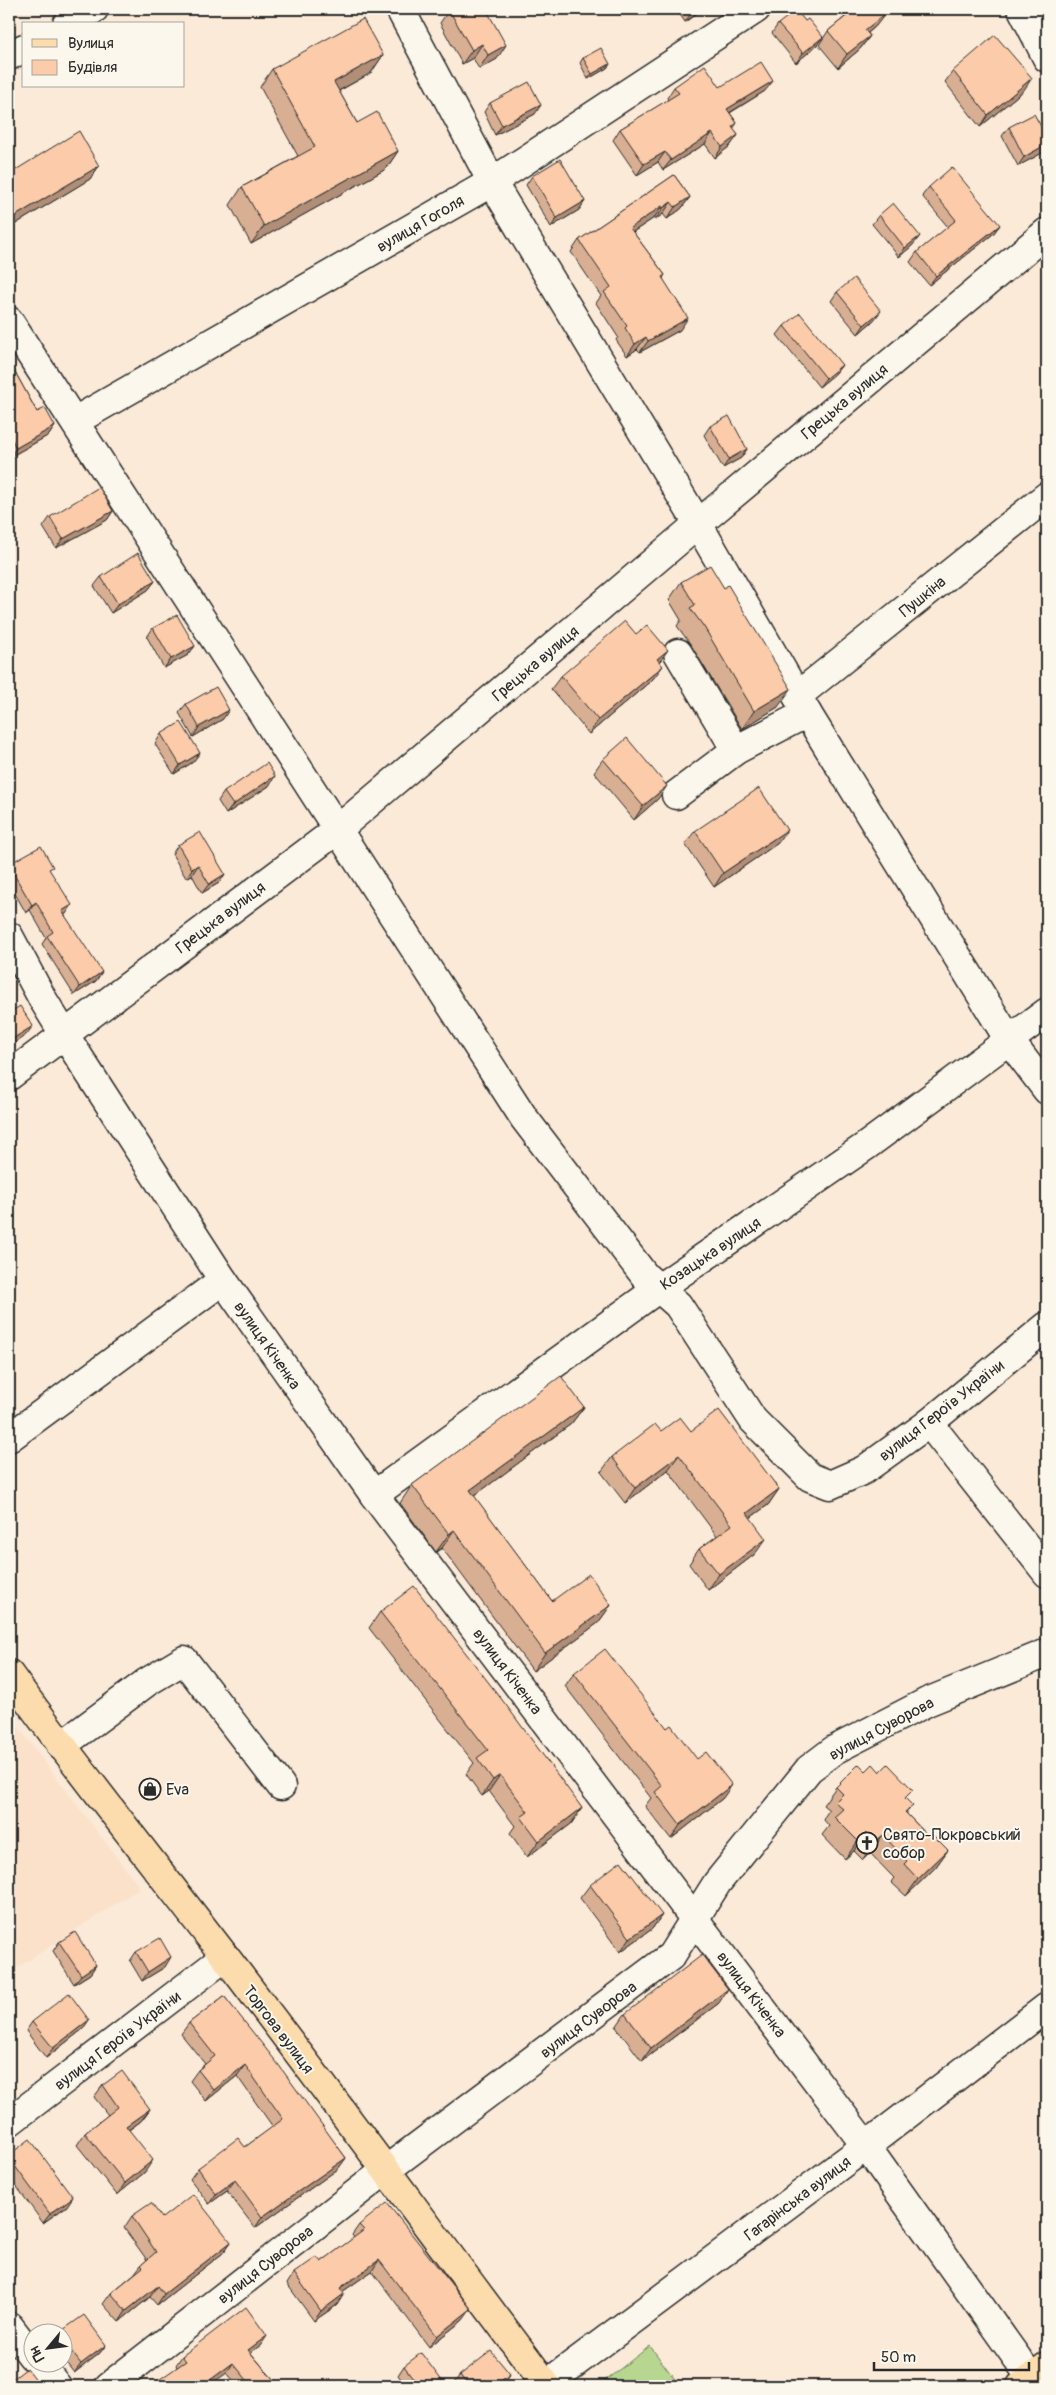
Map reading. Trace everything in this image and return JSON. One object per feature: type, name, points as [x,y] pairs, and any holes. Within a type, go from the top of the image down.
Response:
[{"type":"main road","name":"Торгова вулиця","points":[[9,1674],[61,1746],[226,1957],[545,2386]]},
{"type":"street","points":[[71,22],[94,9]]},
{"type":"street","points":[[400,9],[492,182],[698,524],[802,704],[1009,1040],[1047,1090]]},
{"type":"street","name":"вулиця Гоголя","points":[[75,421],[492,182],[756,9]]},
{"type":"street","points":[[1022,9],[1047,58]]},
{"type":"street","points":[[9,56],[22,49]]},
{"type":"street","name":"Грецька вулиця","points":[[9,1076],[337,830],[1047,232]]},
{"type":"street","points":[[9,321],[524,1118],[645,1276],[659,1288]]},
{"type":"street","name":"Пушкіна","points":[[676,795],[802,704],[1047,496]]},
{"type":"street","points":[[678,653],[736,750]]},
{"type":"street","name":"вулиця Кіченка","points":[[9,936],[42,998],[64,1034],[223,1280],[374,1494],[866,2146],[1034,2379]]},
{"type":"street","name":"Козацька вулиця","points":[[374,1494],[659,1288],[866,1146],[1047,1012]]},
{"type":"street","points":[[9,1438],[223,1280]]},
{"type":"street","name":"вулиця Героїв України","points":[[659,1288],[678,1305],[753,1420],[810,1478],[830,1485],[864,1470],[929,1423],[1047,1326]]},
{"type":"street","points":[[929,1423],[1047,1572]]},
{"type":"street","name":"вулиця Суворова","points":[[109,2386],[386,2170],[671,1956],[717,1883],[809,1769],[834,1750],[927,1702],[1047,1653]]},
{"type":"street","points":[[61,1746],[147,1682],[184,1660],[281,1786]]},
{"type":"street","name":"вулиця Героїв України","points":[[9,2122],[226,1957]]},
{"type":"street","name":"Гагарінська вулиця","points":[[545,2386],[866,2146],[1047,2007]]},
{"type":"street","points":[[9,2326],[22,2343]]},
{"type":"street","points":[[46,2372],[57,2386]]},
{"type":"shaded area","points":[[9,1715],[140,1888],[9,1973]]},
{"type":"green space","points":[[650,2346],[680,2386],[598,2386]]},
{"type":"building","points":[[486,9],[506,45],[488,55],[482,44],[472,50],[449,10]]},
{"type":"building","points":[[855,9],[882,9],[886,13],[865,30],[870,36],[847,54],[828,31]]},
{"type":"building","points":[[796,10],[805,21],[808,19],[823,37],[803,53],[778,24]]},
{"type":"building","points":[[363,19],[383,55],[334,82],[357,123],[377,112],[398,151],[264,226],[242,187],[315,147],[272,69]]},
{"type":"building","points":[[995,35],[1032,78],[988,115],[953,71]]},
{"type":"building","points":[[601,48],[610,64],[592,74],[583,58]]},
{"type":"building","points":[[761,62],[773,81],[727,109],[737,123],[732,127],[738,135],[722,147],[712,133],[671,160],[665,152],[644,164],[620,129],[679,93],[674,87],[705,65],[720,87]]},
{"type":"building","points":[[529,82],[541,105],[502,125],[490,103]]},
{"type":"building","points":[[1034,114],[1047,137],[1047,144],[1024,157],[1009,127]]},
{"type":"building","points":[[79,131],[99,166],[12,218],[9,213],[9,174]]},
{"type":"building","points":[[560,159],[585,201],[557,218],[532,176]]},
{"type":"building","points":[[952,167],[1000,225],[936,276],[917,252],[956,220],[929,187]]},
{"type":"building","points":[[674,175],[690,197],[675,207],[671,202],[663,208],[662,206],[630,228],[665,275],[662,277],[688,318],[648,341],[646,337],[635,344],[625,328],[627,326],[604,292],[611,287],[579,240]]},
{"type":"building","points":[[893,203],[920,236],[905,248],[879,215]]},
{"type":"building","points":[[854,278],[881,311],[864,325],[837,292]]},
{"type":"building","points":[[800,313],[842,365],[826,378],[784,326]]},
{"type":"building","points":[[9,361],[37,412],[45,408],[55,426],[16,448],[9,433]]},
{"type":"building","points":[[729,416],[747,449],[729,459],[710,426]]},
{"type":"building","points":[[99,487],[113,511],[63,539],[50,517]]},
{"type":"building","points":[[138,553],[155,581],[118,604],[101,577]]},
{"type":"building","points":[[710,565],[724,588],[728,585],[791,689],[754,711],[704,627],[690,608],[695,605],[681,582]]},
{"type":"building","points":[[177,615],[195,646],[171,659],[153,628]]},
{"type":"building","points":[[625,621],[636,634],[647,625],[668,650],[657,659],[663,666],[598,720],[561,676]]},
{"type":"building","points":[[216,687],[229,710],[199,727],[186,704]]},
{"type":"building","points":[[181,722],[200,753],[180,765],[161,734]]},
{"type":"building","points":[[627,738],[667,786],[643,806],[603,759]]},
{"type":"building","points":[[267,763],[275,776],[233,805],[224,792]]},
{"type":"building","points":[[759,788],[787,830],[723,873],[695,831]]},
{"type":"building","points":[[200,832],[225,874],[209,884],[198,865],[192,869],[178,845]]},
{"type":"building","points":[[41,846],[53,867],[49,869],[72,905],[62,911],[102,972],[80,987],[47,936],[53,932],[36,902],[32,905],[9,866],[9,864]]},
{"type":"building","points":[[20,1006],[33,1026],[9,1041],[9,1013]]},
{"type":"building","points":[[561,1376],[584,1407],[470,1490],[552,1601],[589,1574],[611,1605],[545,1653],[454,1530],[449,1534],[412,1485]]},
{"type":"building","points":[[719,1410],[779,1489],[747,1513],[766,1539],[719,1574],[699,1549],[732,1525],[679,1455],[635,1488],[612,1457],[655,1424],[661,1431],[680,1417],[691,1431]]},
{"type":"building","points":[[414,1586],[506,1705],[582,1808],[539,1841],[521,1817],[528,1812],[500,1775],[493,1780],[477,1758],[488,1750],[380,1612]]},
{"type":"building","points":[[605,1649],[667,1728],[671,1725],[697,1759],[706,1752],[732,1785],[680,1825],[655,1792],[662,1786],[574,1673]]},
{"type":"building","points":[[859,1764],[866,1771],[873,1764],[880,1772],[888,1764],[913,1790],[905,1798],[913,1806],[905,1812],[930,1838],[933,1835],[948,1850],[918,1879],[904,1864],[907,1861],[883,1835],[875,1842],[866,1833],[858,1841],[834,1817],[843,1809],[835,1802],[843,1794],[836,1787]]},
{"type":"building","points":[[621,1861],[662,1915],[630,1938],[590,1885]]},
{"type":"building","points":[[75,1932],[96,1965],[81,1975],[59,1942]]},
{"type":"building","points":[[160,1938],[171,1957],[148,1972],[136,1952]]},
{"type":"building","points":[[702,1955],[728,1989],[651,2048],[625,2014]]},
{"type":"building","points":[[69,1993],[89,2020],[53,2048],[32,2022]]},
{"type":"building","points":[[224,1996],[278,2064],[346,2158],[262,2217],[235,2180],[216,2194],[198,2168],[238,2138],[245,2147],[283,2119],[245,2065],[214,2090],[198,2070],[215,2056],[189,2023]]},
{"type":"building","points":[[122,2071],[150,2109],[126,2126],[153,2160],[125,2183],[85,2133],[118,2107],[103,2085]]},
{"type":"building","points":[[30,2139],[73,2197],[50,2214],[9,2158],[9,2155]]},
{"type":"building","points":[[193,2194],[231,2242],[164,2294],[158,2286],[126,2311],[111,2293],[143,2267],[141,2265],[156,2252],[132,2216],[151,2203],[162,2218]]},
{"type":"building","points":[[387,2203],[471,2309],[437,2336],[379,2260],[340,2288],[344,2294],[321,2311],[294,2273],[317,2257],[321,2262],[364,2230],[359,2225]]},
{"type":"building","points":[[246,2307],[267,2336],[248,2350],[279,2386],[252,2386],[233,2363],[202,2386],[150,2386],[186,2361],[182,2356]]},
{"type":"building","points":[[84,2315],[106,2345],[81,2364],[72,2352],[72,2324]]},
{"type":"building","points":[[491,2351],[510,2374],[494,2386],[468,2386],[460,2375]]},
{"type":"building","points":[[421,2353],[446,2386],[419,2386],[404,2366]]},
{"type":"building","points":[[22,2372],[30,2372],[41,2386],[9,2386],[9,2382]]},
{"type":"place","name":"Eva","points":[[150,1789]]},
{"type":"place","name":"Свято-Покровський собор","points":[[867,1843]]}]
